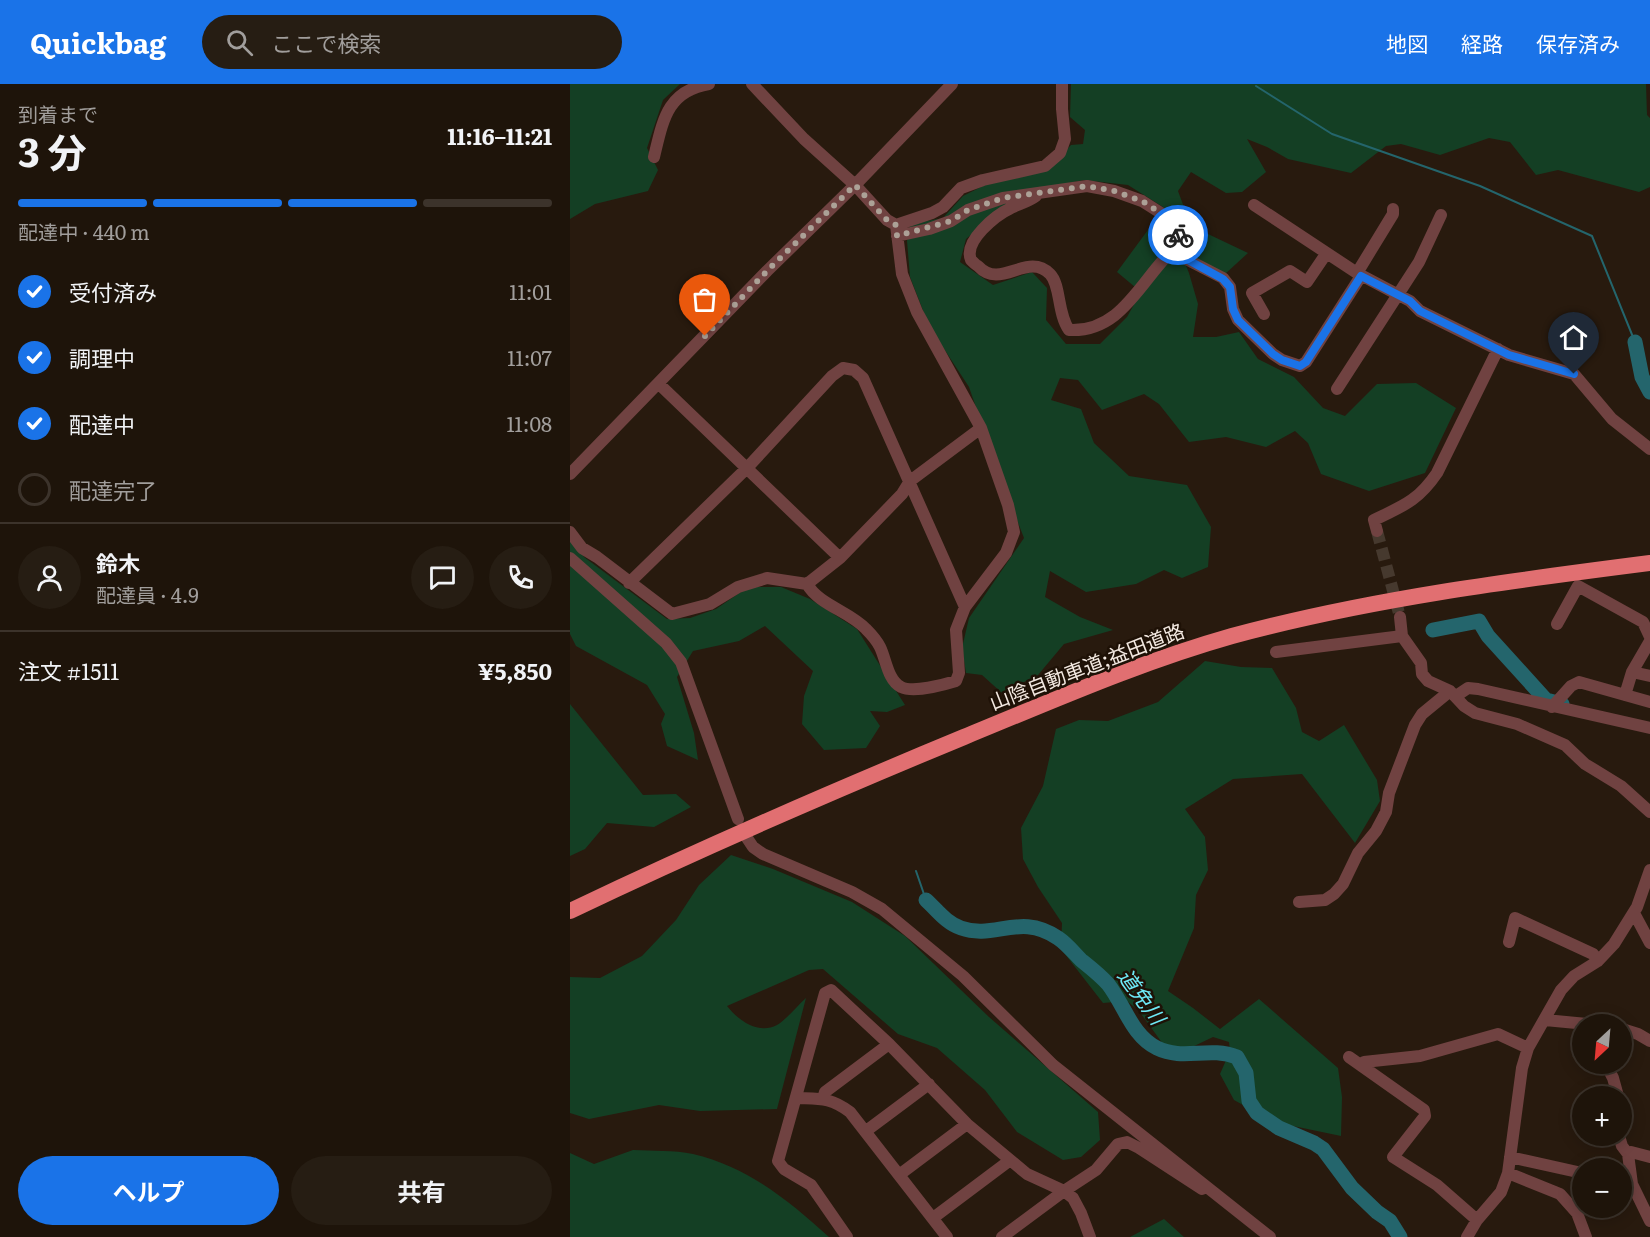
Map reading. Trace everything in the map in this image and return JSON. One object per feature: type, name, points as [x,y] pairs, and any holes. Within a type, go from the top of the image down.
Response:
[{"type":"highway","name":"山陰自動車道;益田道路","points":[[570,911],[732,835],[1034,708],[1173,654],[1303,617],[1384,601],[1489,583],[1650,563]]},
{"type":"street","points":[[654,157],[663,121],[674,101],[683,92],[696,86],[709,84]]},
{"type":"street","points":[[752,84],[804,139],[855,185],[897,231],[902,274],[917,312],[981,428],[1008,505],[1014,531],[1006,553],[965,607],[956,630],[959,673],[956,681],[940,686],[910,689],[901,687],[893,680],[879,645],[865,627],[813,594],[807,584]]},
{"type":"street","points":[[570,474],[952,84]]},
{"type":"street","points":[[897,231],[907,220],[932,213],[943,207],[961,188],[983,180],[1045,166],[1060,153],[1065,139],[1062,84]]},
{"type":"street","points":[[897,231],[951,221],[968,210],[1003,198],[1087,186],[1114,191],[1142,201],[1164,215],[1175,227],[1188,260],[1223,279],[1230,287],[1233,309],[1238,320],[1273,354],[1282,360],[1300,366],[1306,362],[1359,274],[1393,214],[1393,209]]},
{"type":"street","points":[[1039,194],[1009,209],[979,232],[970,248],[971,260],[983,272],[999,276],[1033,266],[1049,272],[1056,284],[1063,321],[1069,330],[1082,331],[1095,328],[1119,314],[1168,253],[1181,242]]},
{"type":"street","points":[[1254,205],[1326,254],[1410,301],[1420,311],[1498,349],[1533,363],[1574,374],[1612,419],[1650,449]]},
{"type":"street","points":[[1337,389],[1419,262],[1441,215]]},
{"type":"street","points":[[1264,314],[1252,294],[1290,271],[1307,282],[1326,254]]},
{"type":"street","points":[[1377,531],[1374,520],[1412,502],[1427,488],[1437,473],[1498,349]]},
{"type":"street","points":[[629,583],[747,468],[832,376],[843,368],[854,370],[863,378],[965,607]]},
{"type":"street","points":[[659,384],[840,558]]},
{"type":"street","points":[[570,532],[582,548],[597,556],[672,614],[710,604],[738,587],[767,578],[807,584],[840,558],[902,494],[910,482],[981,428]]},
{"type":"street","points":[[570,558],[666,644],[681,662],[738,819]]},
{"type":"street","points":[[1557,624],[1578,586],[1643,622],[1650,639],[1632,672],[1625,695]]},
{"type":"street","points":[[1400,616],[1402,636],[1421,663],[1422,674],[1428,681],[1453,694],[1464,706],[1475,713],[1517,724],[1565,745],[1585,764],[1621,786],[1650,812]]},
{"type":"street","points":[[1276,652],[1402,636]]},
{"type":"street","points":[[1632,672],[1650,676]]},
{"type":"street","points":[[1552,707],[1579,682],[1650,702]]},
{"type":"street","points":[[1299,902],[1325,900],[1342,884],[1358,853],[1376,831],[1386,812],[1392,785],[1415,725],[1422,714],[1453,694],[1468,688],[1478,689],[1650,729]]},
{"type":"street","points":[[747,838],[753,847],[763,854],[852,892],[882,909],[963,976],[1053,1065],[1270,1237]]},
{"type":"street","points":[[1467,1237],[1477,1220],[1501,1192],[1508,1173],[1522,1068],[1528,1048],[1561,990],[1574,976],[1598,961],[1614,944],[1634,913],[1650,870]]},
{"type":"street","points":[[1634,913],[1650,943]]},
{"type":"street","points":[[1509,942],[1515,918],[1593,954],[1598,961]]},
{"type":"street","points":[[847,1237],[811,1185],[784,1169],[778,1161],[825,993],[831,990],[889,1044],[967,1124],[1009,1161],[1027,1174],[1064,1191],[1073,1198],[1090,1237]]},
{"type":"street","points":[[1545,1020],[1572,1023]]},
{"type":"street","points":[[1632,1032],[1650,1041]]},
{"type":"street","points":[[1362,1066],[1364,1062],[1420,1056],[1497,1034],[1528,1048]]},
{"type":"street","points":[[823,1099],[825,1092],[889,1044]]},
{"type":"street","points":[[1349,1057],[1424,1110],[1425,1116],[1393,1157],[1437,1185],[1477,1220]]},
{"type":"street","points":[[866,1131],[929,1084]]},
{"type":"street","points":[[796,1098],[837,1102],[850,1112],[947,1237]]},
{"type":"street","points":[[899,1175],[967,1124]]},
{"type":"street","points":[[1002,1237],[1096,1170],[1118,1144],[1127,1142],[1139,1148],[1200,1190],[1209,1187]]},
{"type":"street","points":[[1622,1146],[1628,1154],[1628,1158]]},
{"type":"street","points":[[1628,1154],[1631,1152],[1650,1157]]},
{"type":"street","points":[[1510,1157],[1572,1171]]},
{"type":"street","points":[[933,1218],[1009,1161]]},
{"type":"street","points":[[1508,1173],[1560,1194],[1577,1213],[1586,1237]]},
{"type":"street","points":[[1632,1193],[1650,1221]]},
{"type":"green space","points":[[570,84],[680,84],[663,100],[647,148],[658,170],[648,191],[595,204],[570,219]]},
{"type":"green space","points":[[1071,84],[1646,84],[1647,115],[1650,118],[1650,187],[1639,192],[1558,170],[1536,175],[1510,142],[1489,138],[1440,155],[1401,144],[1386,146],[1351,173],[1288,159],[1247,139],[1266,172],[1242,192],[1226,193],[1191,172],[1178,191],[1185,210],[1208,234],[1248,253],[1225,274],[1194,258],[1184,233],[1163,207],[1128,185],[1084,180],[1053,186],[1006,205],[966,239],[960,262],[993,285],[1032,272],[1047,288],[1046,320],[1066,344],[1100,344],[1127,317],[1141,292],[1117,272],[1156,219],[1171,229],[1189,273],[1198,304],[1193,337],[1216,337],[1239,332],[1258,359],[1294,377],[1323,408],[1345,416],[1377,384],[1416,383],[1456,408],[1425,473],[1369,491],[1321,474],[1308,443],[1295,431],[1266,447],[1226,437],[1189,442],[1159,404],[1144,394],[1102,410],[1078,380],[1060,378],[1051,400],[1081,409],[1094,443],[1129,476],[1187,485],[1211,527],[1208,567],[1182,578],[1164,570],[1136,584],[1086,592],[1050,571],[1045,597],[1080,617],[1113,630],[1064,644],[1038,675],[1002,693],[982,675],[966,673],[962,648],[969,618],[1024,538],[969,387],[929,326],[910,277],[907,241],[910,224],[943,218],[963,196],[993,181],[1049,168],[1071,145],[1083,144],[1085,130],[1070,117]]},
{"type":"green space","points":[[570,537],[584,557],[667,619],[690,618],[716,609],[748,587],[781,587],[810,599],[857,629],[905,705],[887,712],[870,711],[880,726],[866,748],[824,750],[802,724],[804,696],[813,671],[765,626],[739,641],[693,651],[677,677],[694,733],[698,760],[667,746],[661,724],[665,714],[647,685],[576,646],[570,634]]},
{"type":"green space","points":[[1205,661],[1241,667],[1272,668],[1296,708],[1302,732],[1319,741],[1344,725],[1377,780],[1380,801],[1355,843],[1302,774],[1233,779],[1185,809],[1205,837],[1208,870],[1196,895],[1194,928],[1168,991],[1220,1029],[1259,999],[1338,1068],[1342,1097],[1341,1136],[1274,1122],[1234,1100],[1220,1074],[1230,1051],[1229,1042],[1213,1037],[1188,1049],[1163,1044],[1139,1011],[1127,1001],[1103,1003],[1061,949],[1062,923],[1023,859],[1021,828],[1043,786],[1056,729],[1079,720],[1108,721],[1158,702]]},
{"type":"green space","points":[[570,704],[643,795],[676,794],[691,807],[654,827],[607,823],[585,849],[570,856]]},
{"type":"green space","points":[[731,855],[773,869],[852,902],[905,936],[989,1017],[1098,1112],[1100,1140],[1081,1157],[1063,1160],[1017,1132],[985,1090],[937,1048],[898,1034],[823,969],[809,970],[727,1006],[743,1021],[756,1027],[770,1028],[781,1022],[806,998],[777,1109],[700,1111],[659,1105],[589,1119],[570,1113],[570,977],[600,978],[642,956],[676,920],[699,885]]},
{"type":"green space","points":[[633,1150],[693,1154],[732,1167],[782,1198],[829,1237],[570,1237],[570,1153],[594,1164]]},
{"type":"green space","points":[[1164,1219],[1184,1237],[1130,1237]]},
{"type":"waterway","points":[[1256,86],[1332,134],[1480,186],[1592,236],[1635,342]]},
{"type":"waterway","points":[[1635,342],[1642,377],[1650,392]]},
{"type":"waterway","points":[[1433,630],[1479,621],[1488,636],[1546,700],[1562,704]]},
{"type":"waterway","points":[[916,871],[926,900]]},
{"type":"waterway","name":"道免川","points":[[926,900],[946,920],[961,928],[985,931],[1032,927],[1058,938],[1108,984],[1141,1036],[1157,1048],[1167,1052],[1216,1053],[1237,1057],[1246,1073],[1249,1101],[1257,1113],[1279,1128],[1323,1149],[1352,1188],[1390,1221],[1400,1237]]},
{"type":"tunnel","points":[[1377,531],[1400,617]]},
{"type":"way so far","points":[[705,336],[767,271],[855,185],[887,220],[896,225],[897,236],[929,229],[951,221],[968,210],[1003,198],[1087,186],[1114,191],[1142,201],[1164,215],[1175,227],[1178,235]]},
{"type":"route","points":[[1178,235],[1188,260],[1223,279],[1230,287],[1233,309],[1238,320],[1282,360],[1300,366],[1306,362],[1361,276],[1410,301],[1420,311],[1509,355],[1574,374]]}]
